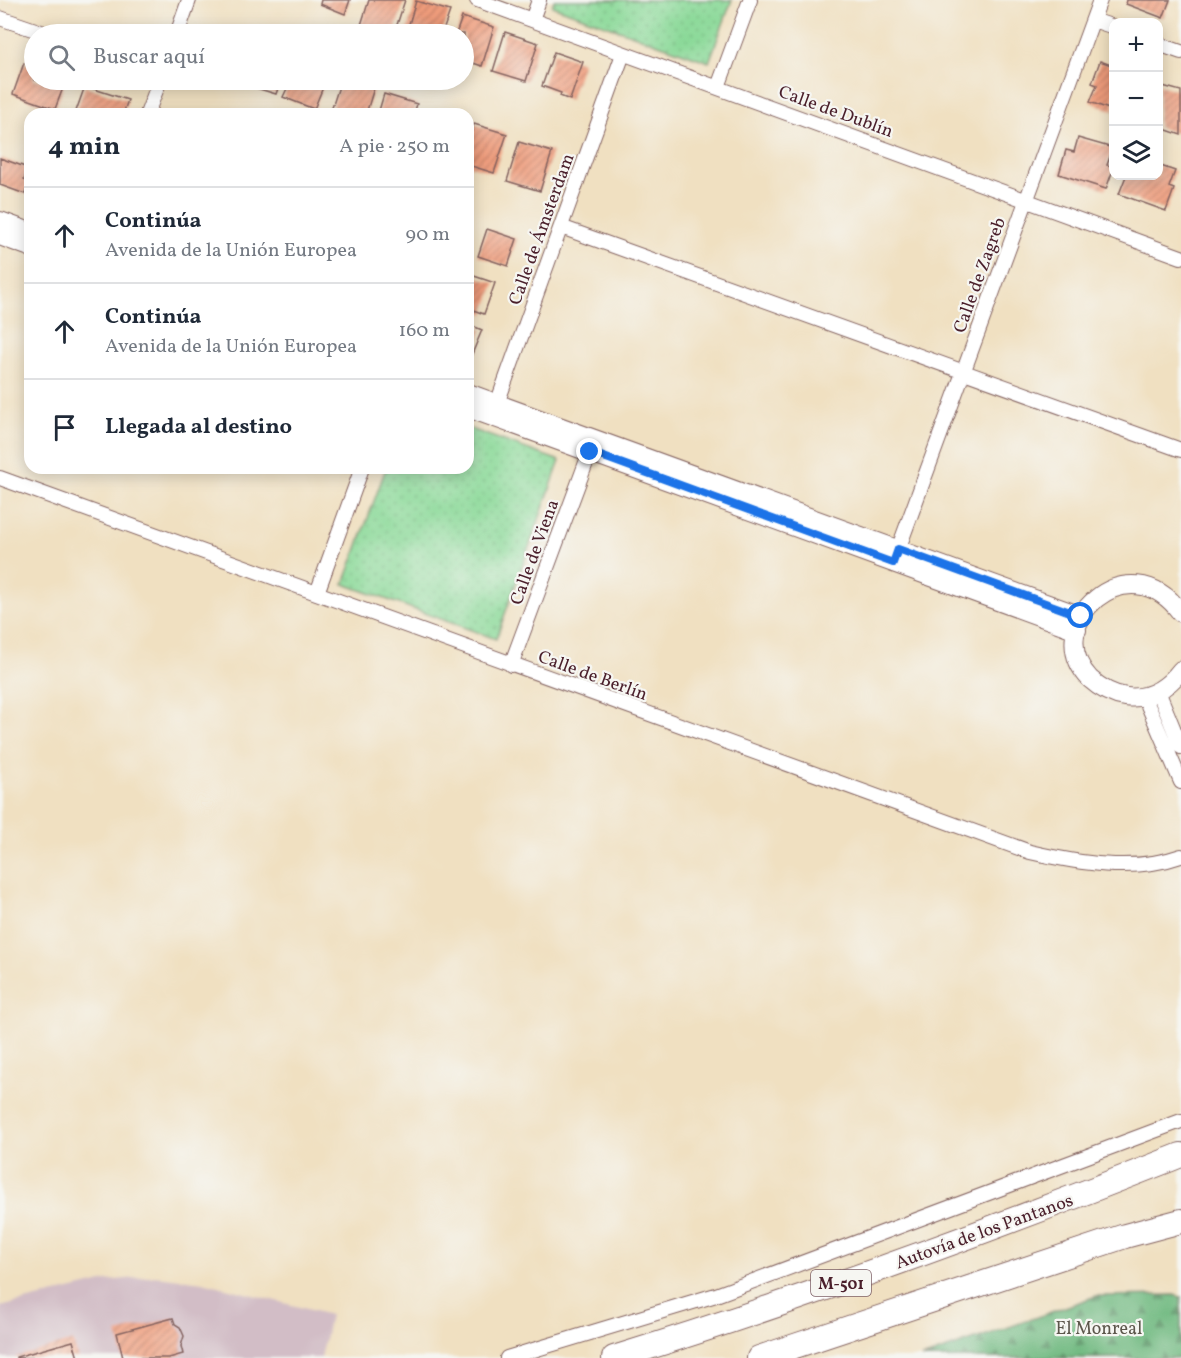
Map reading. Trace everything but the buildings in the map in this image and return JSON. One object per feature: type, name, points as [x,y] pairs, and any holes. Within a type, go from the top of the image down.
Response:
[{"type":"highway","name":"Autovía de los Pantanos","points":[[614,1358],[708,1329],[922,1255],[1181,1155]]},
{"type":"highway","name":"M-501","points":[[759,1358],[1125,1236],[1181,1221]]},
{"type":"street","points":[[181,24],[189,0]]},
{"type":"street","name":"Calle de Dublín","points":[[477,0],[1181,257]]},
{"type":"street","points":[[532,20],[539,0]]},
{"type":"street","points":[[718,87],[750,0]]},
{"type":"street","name":"Calle de Zagreb","points":[[896,556],[1100,0]]},
{"type":"street","points":[[0,18],[24,26]]},
{"type":"street","points":[[1093,20],[1109,26]]},
{"type":"street","points":[[1163,46],[1181,52]]},
{"type":"street","name":"Calle de Ámsterdam","points":[[495,410],[623,54]]},
{"type":"street","points":[[149,108],[156,90]]},
{"type":"street","points":[[0,221],[24,230]]},
{"type":"street","points":[[561,227],[1181,450]]},
{"type":"street","points":[[0,236],[24,245]]},
{"type":"street","points":[[474,397],[495,410],[590,452],[896,556]]},
{"type":"street","points":[[474,408],[495,410],[1079,623]]},
{"type":"street","name":"Calle de Viena","points":[[512,665],[590,452]]},
{"type":"street","points":[[317,593],[361,474]]},
{"type":"street","name":"Calle de Berlín","points":[[0,478],[1030,852],[1075,862],[1100,864],[1147,863],[1181,856]]},
{"type":"street","points":[[1180,611],[1159,591],[1141,585],[1122,585],[1105,591],[1090,603],[1079,623],[1075,637],[1077,656],[1085,673],[1098,687],[1115,695],[1134,698],[1151,693],[1169,685],[1181,670]]},
{"type":"street","points":[[1151,693],[1181,747]]},
{"type":"street","points":[[1151,693],[1181,782]]},
{"type":"street","points":[[507,1358],[716,1295],[1181,1121]]},
{"type":"shaded area","points":[[157,1276],[203,1282],[330,1315],[321,1358],[0,1358],[0,1307],[106,1281]]},
{"type":"green space","points":[[554,0],[732,0],[709,62],[552,6]]},
{"type":"green space","points":[[474,430],[560,461],[496,639],[344,584],[384,474],[474,474]]},
{"type":"green space","name":"El Monreal","points":[[1174,1295],[1181,1297],[1181,1358],[922,1358],[1096,1296]]},
{"type":"route","points":[[590,452],[893,563],[898,549],[1081,616]]}]
